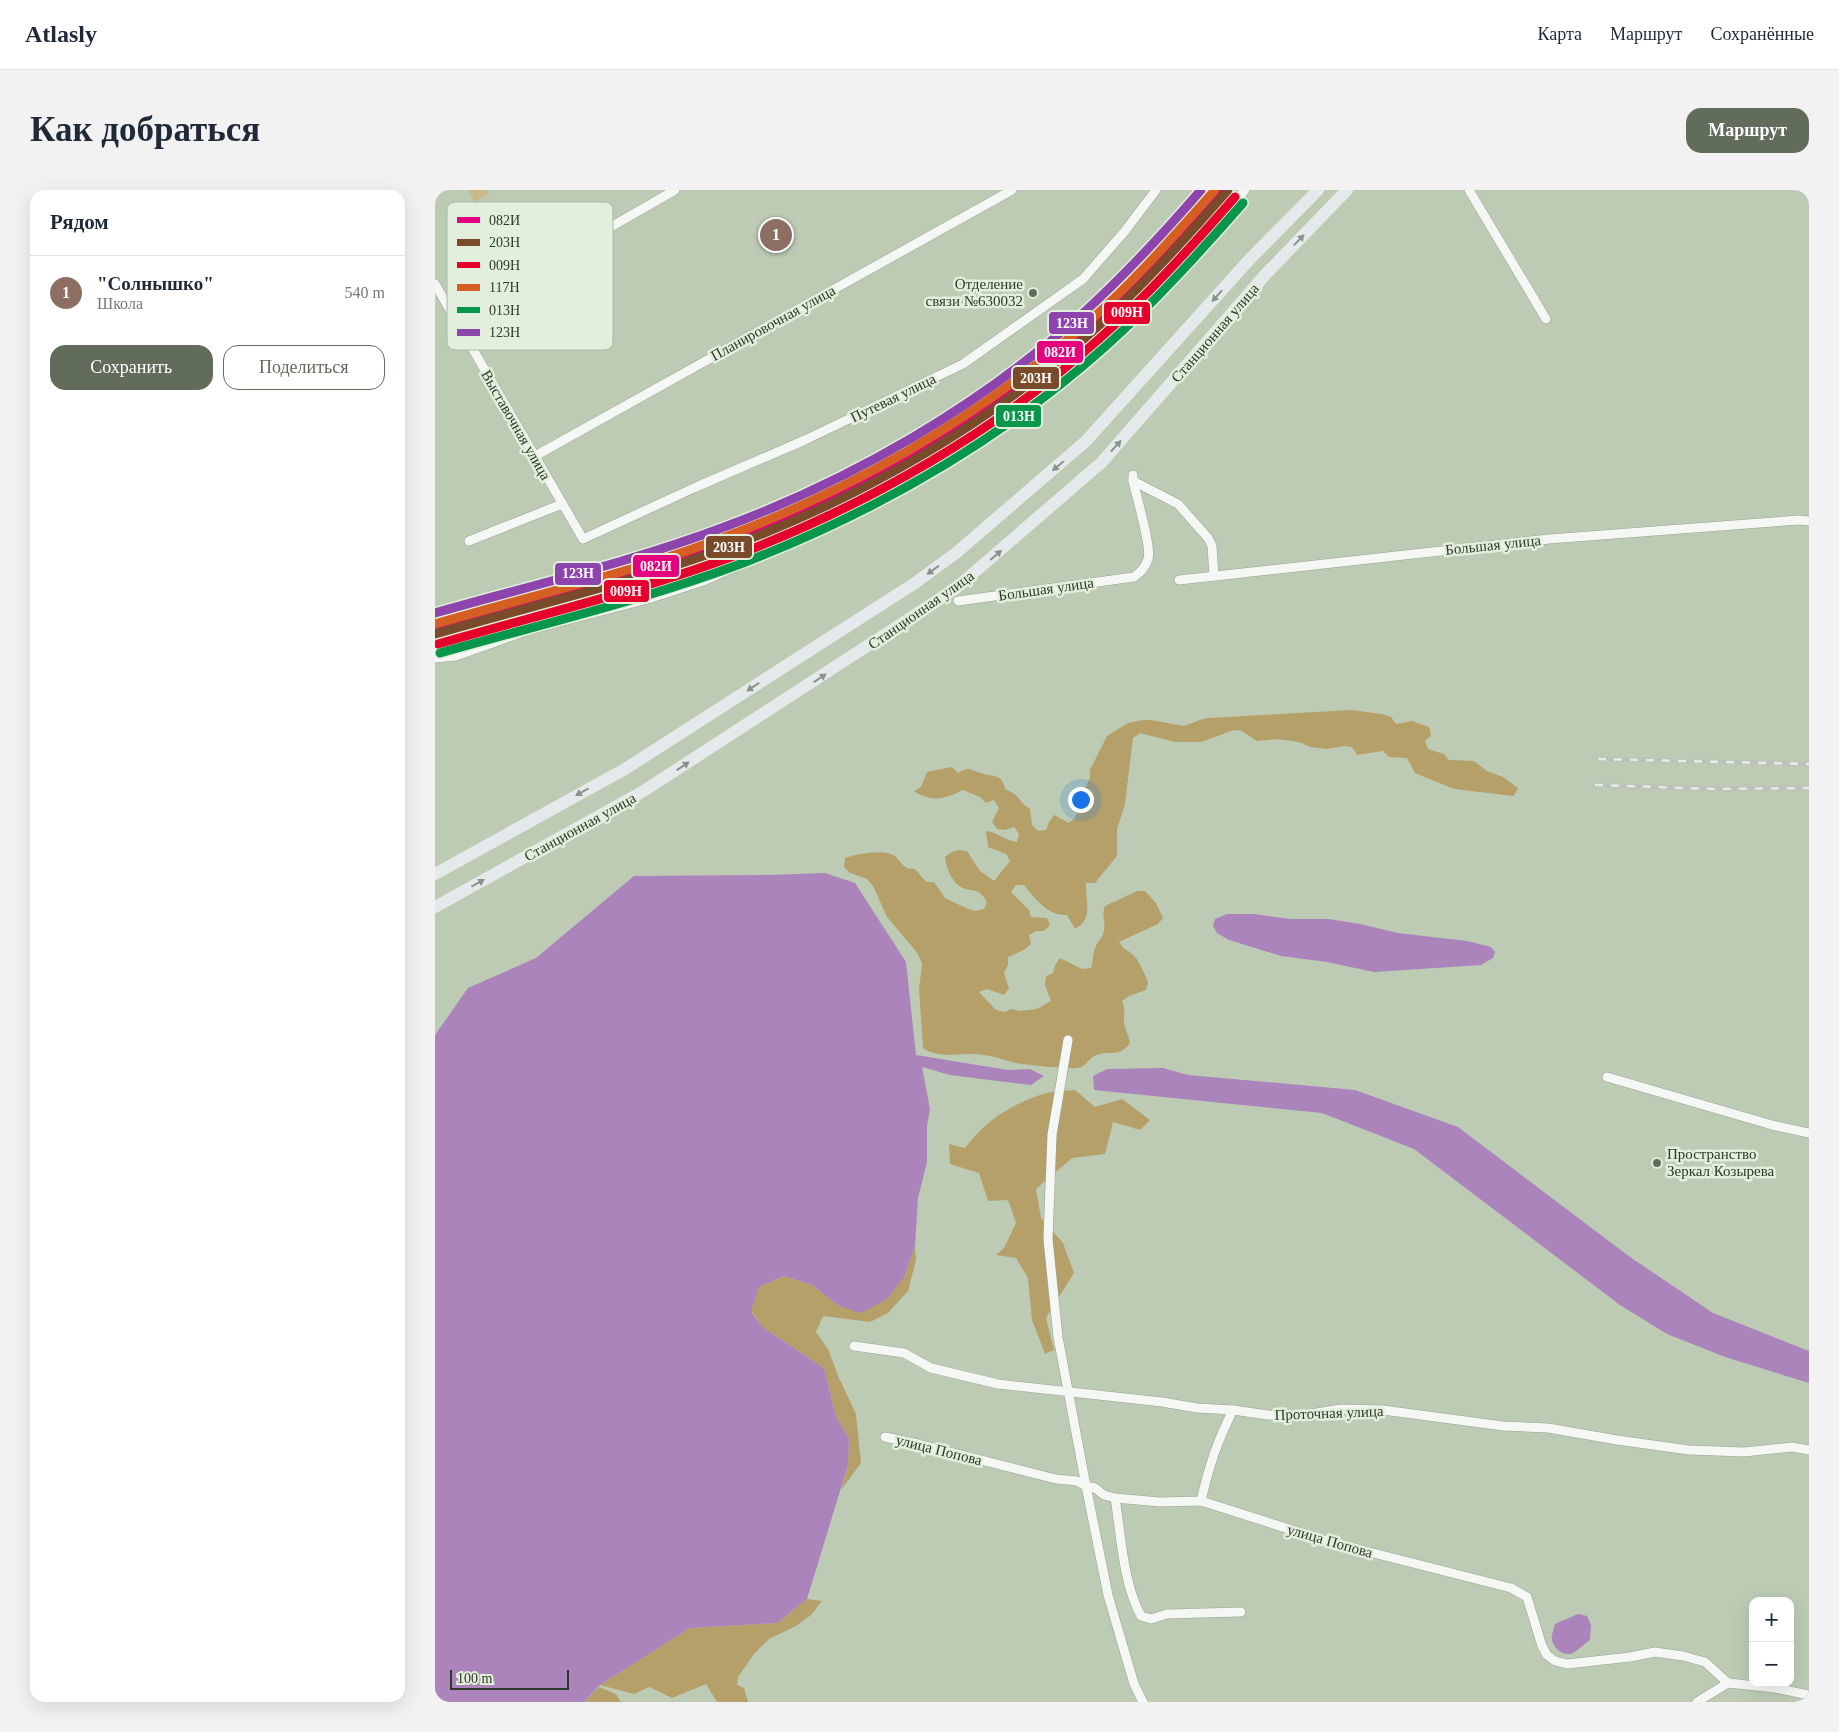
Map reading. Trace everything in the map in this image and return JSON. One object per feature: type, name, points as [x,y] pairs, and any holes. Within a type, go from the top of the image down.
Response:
[{"type":"main road","name":"Станционная улица","points":[[435,874],[625,769],[915,583],[956,553],[1086,442],[1249,260],[1318,190]]},
{"type":"main road","name":"Станционная улица","points":[[435,907],[642,792],[955,589],[1101,462],[1265,275],[1347,190]]},
{"type":"street","points":[[613,226],[675,190]]},
{"type":"street","name":"Планировочная улица","points":[[535,456],[1012,190]]},
{"type":"street","name":"Путевая улица","points":[[583,539],[805,440],[963,364],[1083,279],[1125,231],[1156,190]]},
{"type":"street","points":[[435,658],[456,656],[532,629],[648,599],[706,580],[829,525],[951,460],[991,424],[1094,346],[1171,272],[1212,229],[1245,190]]},
{"type":"street","points":[[1469,190],[1546,319]]},
{"type":"street","name":"Выставочная улица","points":[[435,284],[438,295],[447,307]]},
{"type":"street","name":"Выставочная улица","points":[[473,350],[583,539]]},
{"type":"street","name":"Большая улица","points":[[958,601],[1134,577],[1140,572],[1149,558],[1146,532],[1133,478],[1178,504],[1208,538],[1212,546],[1214,576]]},
{"type":"street","points":[[469,541],[561,504]]},
{"type":"street","name":"Большая улица","points":[[1179,580],[1549,539],[1799,520],[1809,521]]},
{"type":"street","points":[[1068,1040],[1052,1135],[1048,1239],[1058,1337],[1111,1605],[1135,1684],[1143,1702]]},
{"type":"street","points":[[1607,1078],[1809,1133]]},
{"type":"street","name":"Проточная улица","points":[[854,1346],[904,1353],[931,1368],[998,1384],[1162,1402],[1197,1408],[1299,1416],[1341,1410],[1383,1410],[1503,1426],[1548,1428],[1689,1450],[1744,1452],[1792,1447],[1809,1450]]},
{"type":"street","points":[[1201,1501],[1210,1463],[1233,1410]]},
{"type":"street","name":"улица Попова","points":[[885,1437],[1056,1479],[1077,1481],[1095,1488],[1104,1495],[1115,1498],[1160,1502],[1201,1501],[1330,1542],[1511,1588],[1527,1597],[1542,1646],[1547,1655],[1555,1662],[1567,1664],[1630,1657],[1655,1652],[1683,1656],[1705,1662],[1728,1683]]},
{"type":"street","points":[[1115,1498],[1125,1563],[1135,1605],[1141,1616],[1151,1619],[1167,1614],[1241,1612]]},
{"type":"street","points":[[1697,1702],[1728,1683],[1775,1688],[1809,1695]]},
{"type":"shaded area","points":[[468,190],[487,190],[489,194],[475,202]]},
{"type":"shaded area","points":[[1352,710],[1382,714],[1391,717],[1396,724],[1412,721],[1429,727],[1431,735],[1425,741],[1428,749],[1444,754],[1449,760],[1474,761],[1487,771],[1503,777],[1518,788],[1514,796],[1454,789],[1415,773],[1407,758],[1389,757],[1383,751],[1357,755],[1352,747],[1344,746],[1327,749],[1276,739],[1257,741],[1242,731],[1234,730],[1201,742],[1175,742],[1140,733],[1133,738],[1125,804],[1117,829],[1117,856],[1095,883],[1086,883],[1087,915],[1085,920],[1075,929],[1067,915],[1060,915],[1048,910],[1024,885],[1016,885],[1011,892],[1029,910],[1031,917],[1047,918],[1050,925],[1044,931],[1036,931],[1029,935],[1031,944],[1024,950],[1008,957],[1008,965],[1004,973],[1009,988],[1004,995],[987,989],[979,992],[996,1010],[1004,1012],[1012,1009],[1020,1011],[1037,1009],[1051,1001],[1045,985],[1046,976],[1053,973],[1055,965],[1060,958],[1082,969],[1091,968],[1095,949],[1103,933],[1105,906],[1137,891],[1145,891],[1156,903],[1163,918],[1158,924],[1119,942],[1136,959],[1148,982],[1146,990],[1129,996],[1122,1001],[1124,1023],[1130,1043],[1126,1048],[1117,1053],[1103,1053],[1093,1057],[1077,1068],[1021,1064],[977,1054],[940,1054],[923,1048],[919,989],[922,964],[919,956],[887,917],[873,886],[867,879],[850,873],[844,867],[845,858],[879,852],[891,854],[907,868],[915,869],[926,882],[934,882],[945,898],[975,911],[984,909],[987,902],[981,893],[963,888],[956,883],[949,873],[945,857],[955,851],[967,851],[980,871],[994,881],[1010,861],[1006,854],[988,847],[986,831],[1017,842],[1019,834],[1014,827],[1005,830],[997,829],[992,822],[999,808],[994,800],[986,803],[980,797],[963,790],[950,796],[939,798],[927,797],[914,791],[921,787],[927,772],[952,767],[958,773],[970,769],[997,777],[1002,780],[1006,790],[1017,796],[1030,809],[1032,825],[1038,831],[1046,830],[1054,815],[1069,823],[1075,818],[1082,794],[1090,778],[1090,770],[1107,736],[1128,723],[1151,720],[1184,726],[1208,718]]},
{"type":"shaded area","points":[[825,873],[855,883],[906,962],[916,1055],[1008,1070],[1030,1069],[1044,1076],[1031,1085],[950,1075],[922,1067],[930,1109],[927,1126],[927,1162],[918,1198],[915,1246],[904,1277],[887,1299],[861,1313],[839,1306],[812,1285],[784,1276],[759,1287],[751,1312],[764,1328],[824,1368],[836,1417],[849,1438],[848,1465],[807,1599],[777,1623],[690,1628],[600,1685],[584,1702],[435,1702],[435,1035],[468,988],[536,958],[634,876]]},
{"type":"shaded area","points":[[1227,914],[1254,914],[1290,919],[1329,919],[1398,933],[1467,941],[1491,947],[1495,952],[1493,958],[1481,965],[1374,972],[1327,962],[1281,956],[1229,940],[1217,933],[1213,926],[1215,919]]},
{"type":"shaded area","points":[[1163,1068],[1188,1075],[1355,1090],[1458,1127],[1630,1257],[1713,1313],[1809,1351],[1809,1383],[1725,1357],[1667,1334],[1620,1305],[1414,1149],[1322,1113],[1094,1090],[1093,1076],[1107,1069]]},
{"type":"shaded area","points":[[1075,1090],[1095,1107],[1122,1099],[1150,1120],[1140,1130],[1113,1122],[1105,1154],[1072,1158],[1036,1189],[1041,1218],[1063,1243],[1074,1273],[1046,1318],[1054,1350],[1045,1354],[1032,1320],[1028,1278],[1016,1258],[996,1255],[1004,1248],[1016,1223],[1008,1200],[988,1201],[979,1173],[950,1164],[949,1144],[965,1148],[989,1122],[1008,1109],[1044,1094]]},
{"type":"shaded area","points":[[915,1246],[916,1260],[908,1291],[888,1313],[870,1322],[823,1316],[816,1332],[828,1349],[856,1414],[861,1463],[841,1490],[848,1465],[849,1438],[836,1417],[824,1368],[764,1328],[751,1311],[759,1287],[784,1276],[812,1285],[839,1306],[904,1277]]},
{"type":"shaded area","points":[[807,1599],[822,1601],[811,1615],[796,1626],[769,1639],[754,1654],[738,1677],[737,1685],[744,1688],[748,1702],[717,1702],[706,1684],[672,1698],[649,1687],[634,1694],[600,1685],[690,1628],[777,1623]]},
{"type":"shaded area","points":[[1578,1614],[1587,1616],[1591,1625],[1590,1640],[1573,1653],[1561,1652],[1554,1646],[1552,1640],[1555,1624]]},
{"type":"shaded area","points":[[599,1687],[616,1694],[621,1702],[584,1702]]},
{"type":"railway","points":[[1598,759],[1809,764]]},
{"type":"railway","points":[[1595,785],[1716,789],[1809,788]]},
{"type":"transit line","name":"123Н","points":[[435,613],[619,562],[691,539],[775,507],[822,486],[868,462],[957,410],[1041,349],[1112,286],[1201,190]]},
{"type":"transit line","name":"117Н","points":[[435,624],[622,572],[696,548],[781,515],[873,470],[918,445],[1004,389],[1085,325],[1152,260],[1215,190]]},
{"type":"transit line","name":"082И","points":[[435,629],[595,585],[714,547],[805,510],[907,458],[1003,396],[1093,325],[1158,263],[1222,190]]},
{"type":"transit line","name":"203Н","points":[[435,634],[697,558],[782,526],[877,480],[968,427],[1053,365],[1128,298],[1228,190]]},
{"type":"transit line","name":"009Н","points":[[438,644],[665,580],[739,554],[788,534],[883,489],[974,435],[1059,373],[1135,305],[1235,197]]},
{"type":"transit line","name":"013Н","points":[[440,653],[669,589],[743,563],[841,521],[935,471],[980,443],[1024,412],[1106,346],[1159,295],[1243,203]]},
{"type":"place","name":"\"Солнышко\"","points":[[776,235]]},
{"type":"place","name":"Отделение связи №630032","points":[[1033,293]]},
{"type":"place","name":"Пространство Зеркал Козырева","points":[[1657,1163]]}]
